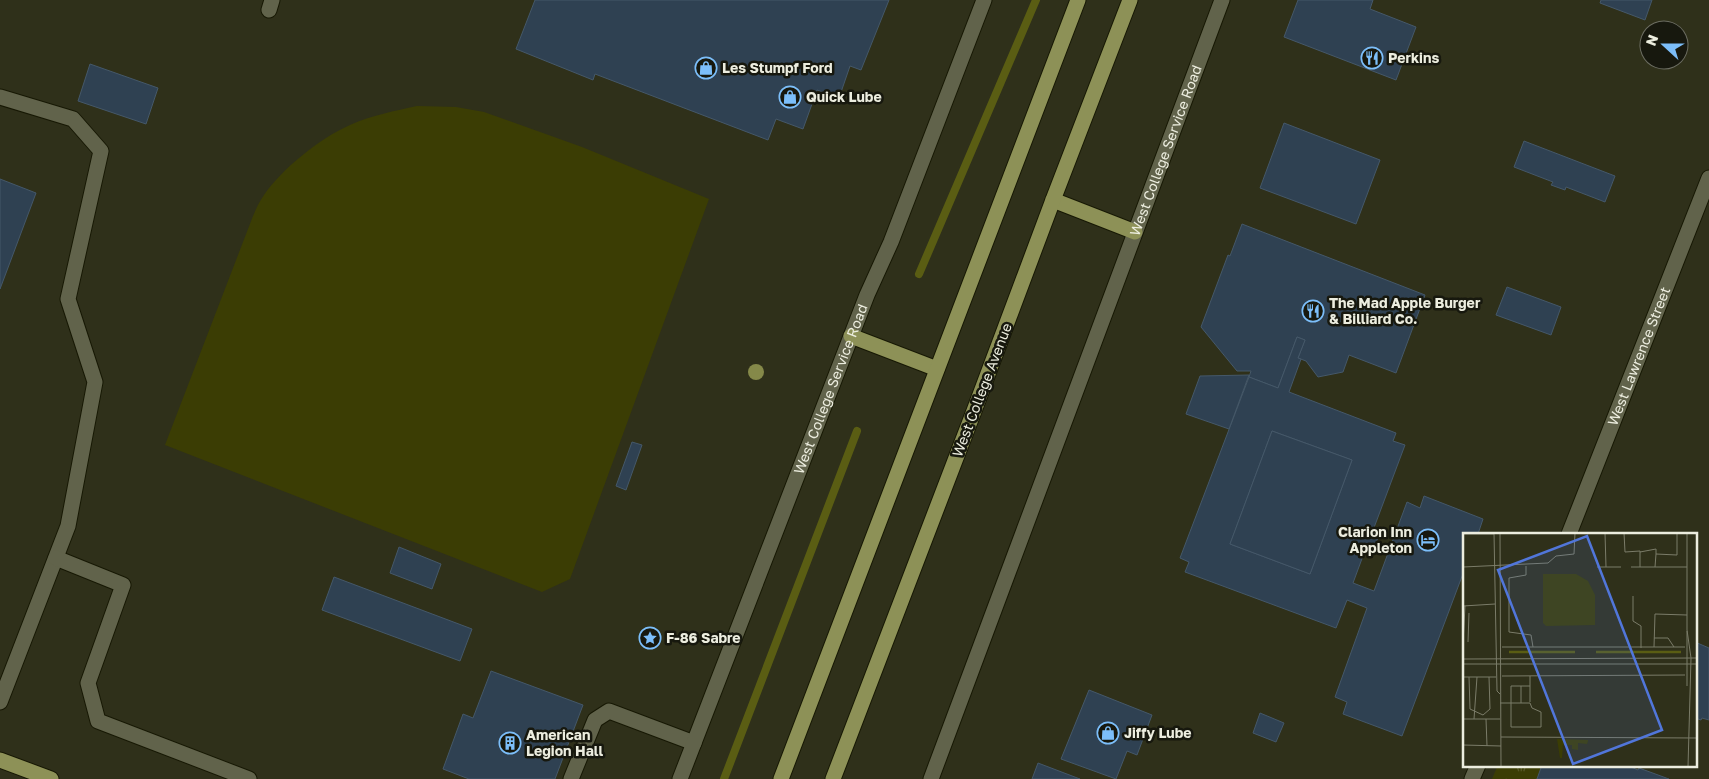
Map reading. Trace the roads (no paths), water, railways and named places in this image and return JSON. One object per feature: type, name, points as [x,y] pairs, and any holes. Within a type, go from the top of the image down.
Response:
[{"type":"main road","points":[[781,779],[1078,0]]},
{"type":"main road","name":"West College Avenue","points":[[833,779],[1130,0]]},
{"type":"main road","points":[[1053,200],[1134,232]]},
{"type":"main road","points":[[851,336],[937,369]]},
{"type":"main road","points":[[0,760],[51,779]]},
{"type":"street","name":"West College Service Road","points":[[680,779],[867,295],[891,242],[984,0]]},
{"type":"street","name":"West College Service Road","points":[[931,779],[1222,0]]},
{"type":"street","points":[[0,97],[73,119],[100,151],[68,299],[95,382],[68,526],[0,702]]},
{"type":"street","name":"West Lawrence Street","points":[[1569,533],[1709,178]]},
{"type":"street","points":[[56,558],[123,585],[88,683],[98,721],[249,779]]},
{"type":"street","points":[[571,779],[594,720],[609,711],[694,743]]},
{"type":"street","points":[[1472,779],[1478,766]]},
{"type":"waterway","points":[[919,274],[1036,0]]},
{"type":"waterway","points":[[724,779],[857,431]]},
{"type":"place","name":"Perkins","points":[[1372,58]]},
{"type":"place","name":"Les Stumpf Ford","points":[[706,68]]},
{"type":"place","name":"Quick Lube","points":[[790,97]]},
{"type":"place","name":"The Mad Apple Burger & Billiard Co.","points":[[1313,311]]},
{"type":"place","name":"Clarion Inn Appleton","points":[[1428,540]]},
{"type":"place","name":"F-86 Sabre","points":[[650,638]]},
{"type":"place","name":"Jiffy Lube","points":[[1108,733]]},
{"type":"place","name":"American Legion Hall","points":[[510,743]]}]
